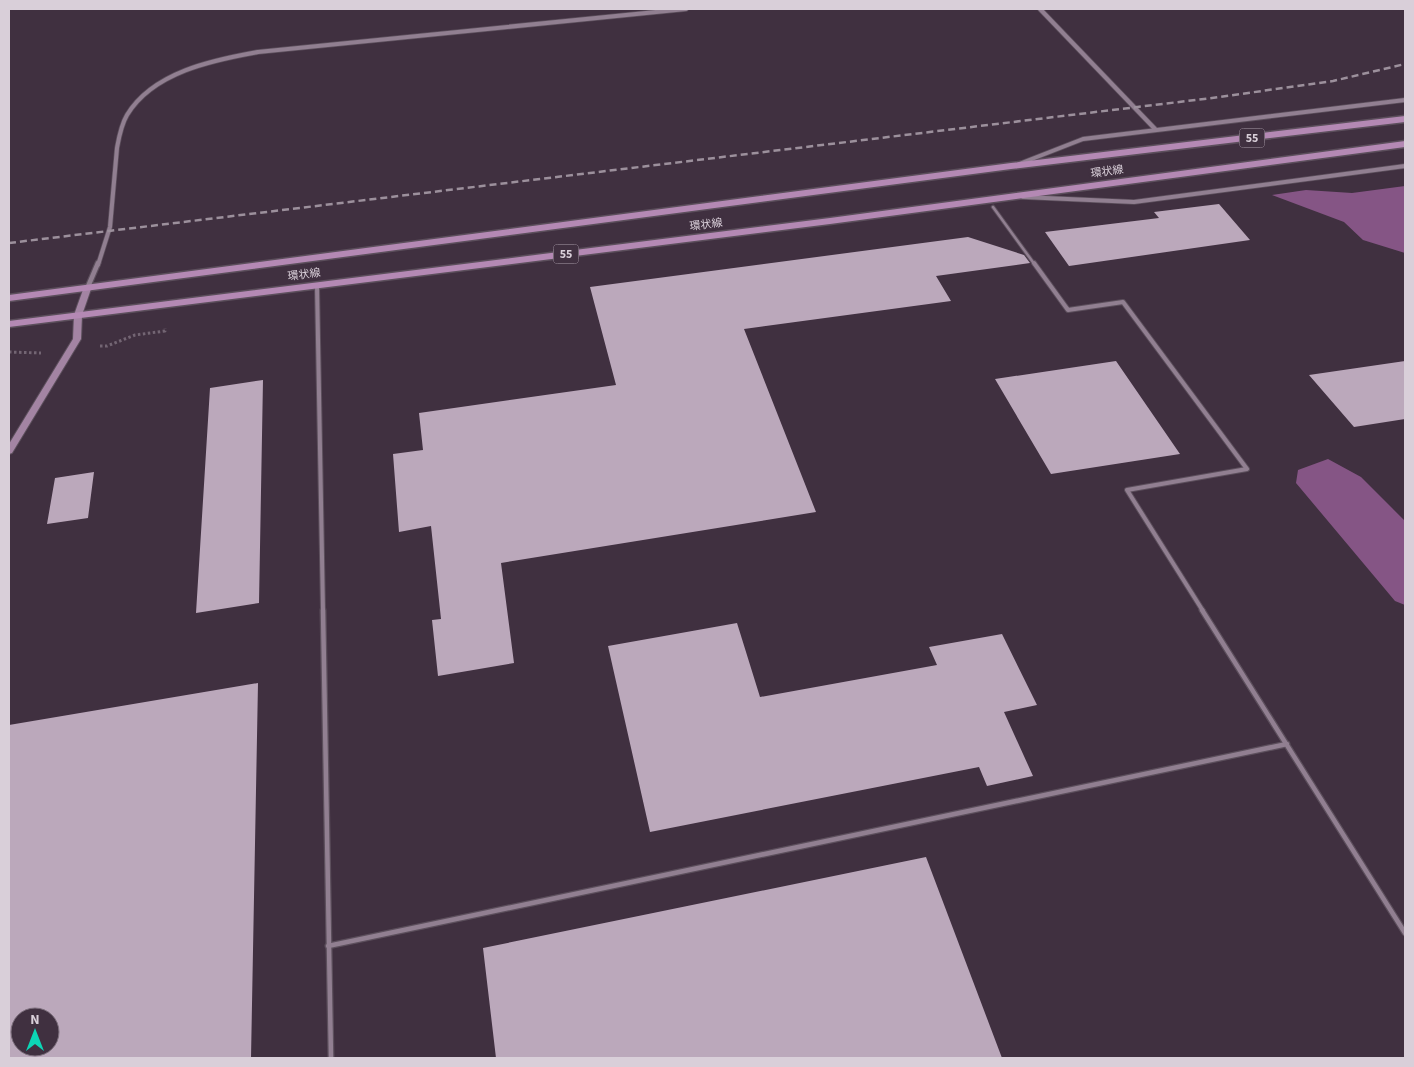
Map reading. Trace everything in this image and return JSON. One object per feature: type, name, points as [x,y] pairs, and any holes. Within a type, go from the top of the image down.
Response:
[{"type":"main road","name":"環状線","points":[[9,298],[1011,166],[1405,119]]},
{"type":"main road","name":"環状線","points":[[9,324],[1010,197],[1405,144]]},
{"type":"street","points":[[9,451],[77,339],[78,315],[107,241],[113,209],[119,134],[123,121],[144,94],[160,83],[185,70],[225,58],[258,52],[686,9]]},
{"type":"street","points":[[1040,9],[1156,130]]},
{"type":"street","points":[[1011,166],[1083,139],[1405,100]]},
{"type":"street","points":[[1010,197],[1134,202],[1405,166]]},
{"type":"lane","points":[[993,207],[1068,310],[1123,302],[1247,469],[1126,490],[1405,933]]},
{"type":"lane","points":[[317,285],[331,1058]]},
{"type":"lane","points":[[328,946],[1287,744]]},
{"type":"path","points":[[100,346],[135,336],[165,331],[166,325]]},
{"type":"path","points":[[9,352],[45,352]]},
{"type":"shaded area","points":[[1405,186],[1405,253],[1363,240],[1344,222],[1272,195],[1306,190],[1352,193]]},
{"type":"shaded area","points":[[1328,459],[1361,477],[1405,521],[1405,605],[1395,601],[1296,483],[1298,470]]},
{"type":"building","points":[[1219,204],[1250,240],[1069,266],[1045,232],[1159,218],[1154,212]]},
{"type":"building","points":[[968,237],[1024,255],[1030,263],[936,276],[951,301],[744,329],[816,512],[501,563],[514,663],[438,676],[432,620],[441,619],[431,526],[399,532],[393,454],[423,450],[419,413],[616,385],[590,287]]},
{"type":"building","points":[[1116,361],[1180,454],[1051,474],[995,379]]},
{"type":"building","points":[[1405,361],[1405,419],[1354,427],[1309,375]]},
{"type":"building","points":[[263,380],[259,603],[196,613],[210,388]]},
{"type":"building","points":[[94,472],[88,518],[47,524],[55,478]]},
{"type":"building","points":[[737,623],[760,697],[937,665],[929,647],[1002,634],[1037,705],[1004,712],[1033,776],[987,786],[979,767],[650,832],[608,646]]},
{"type":"building","points":[[258,683],[251,1058],[9,1058],[9,725]]},
{"type":"building","points":[[926,857],[1002,1058],[496,1058],[483,948]]},
{"type":"railway","points":[[9,243],[1212,98],[1333,81],[1405,64]]}]
